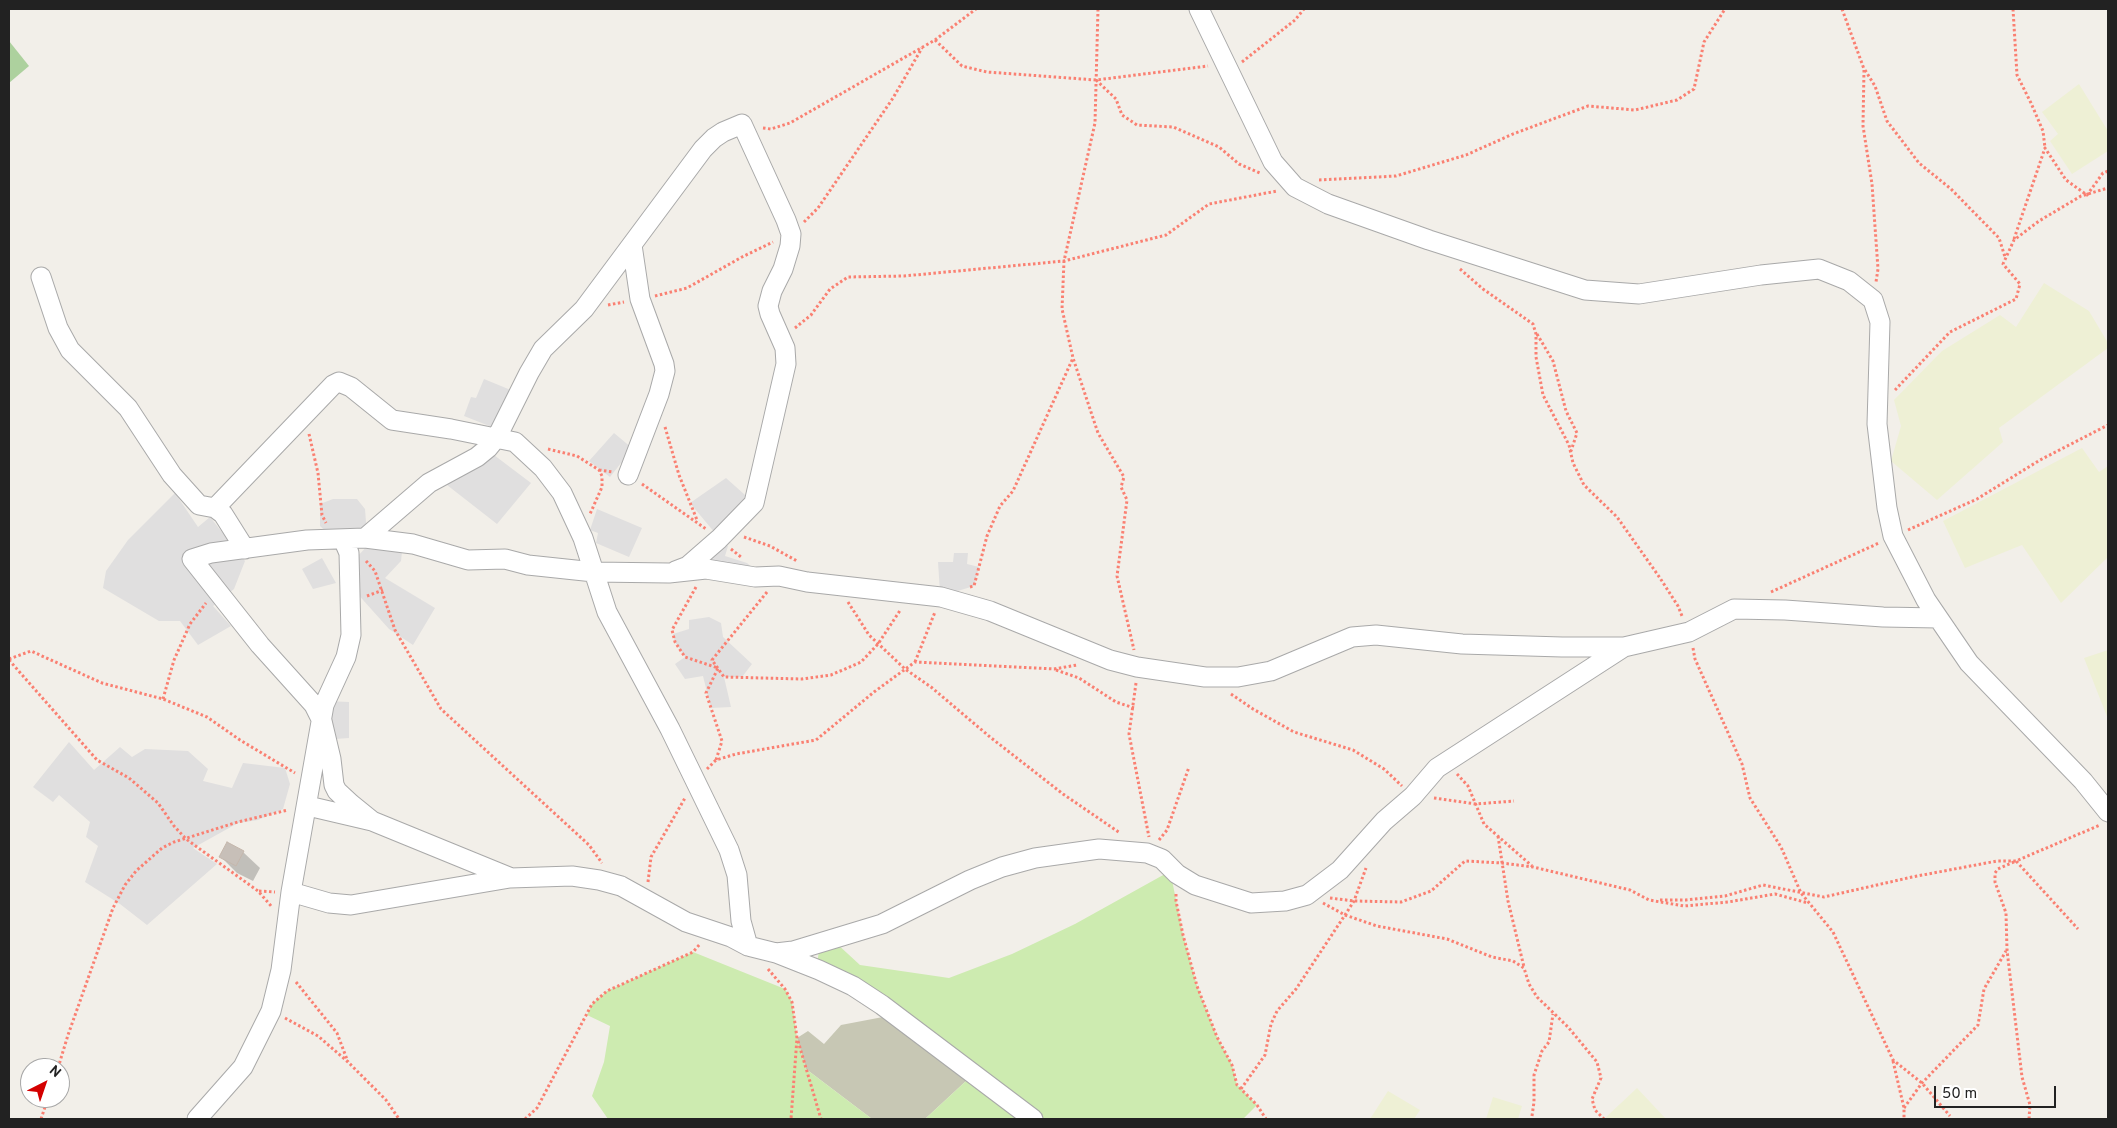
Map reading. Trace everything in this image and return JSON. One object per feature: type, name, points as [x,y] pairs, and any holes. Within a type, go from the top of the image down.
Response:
[{"type":"street","points":[[1199,9],[1273,162],[1295,187],[1328,204],[1447,246],[1585,290],[1639,294],[1819,269],[1849,280],[1873,300],[1880,322],[1877,424],[1887,508],[1893,536],[1938,618],[1969,663],[2084,781],[2105,818]]},
{"type":"street","points":[[372,821],[337,791],[334,785],[331,759],[322,721],[310,700],[260,644],[192,559],[307,540],[346,544],[365,538],[415,493],[439,476],[477,457],[496,438],[528,373],[543,349],[584,309],[709,144],[723,132],[742,124],[791,234],[790,246],[768,306],[782,338],[786,364],[754,503],[720,539],[688,566],[669,573]]},
{"type":"street","points":[[628,475],[664,378],[664,364],[640,299],[632,245]]},
{"type":"street","points":[[42,277],[58,328],[70,350],[128,408],[172,475],[194,500],[204,507],[215,508],[227,519],[245,549]]},
{"type":"street","points":[[215,508],[240,479],[305,415],[332,385],[339,382],[350,387],[392,420],[515,442],[543,468],[562,493],[583,538],[607,612],[670,728],[696,781],[734,864],[741,921],[748,946]]},
{"type":"street","points":[[365,538],[413,544],[468,560],[505,559],[528,565],[594,572],[669,573],[706,569],[755,577],[779,576],[836,586],[941,597],[990,611],[1110,660],[1138,667],[1205,677],[1238,677],[1271,671],[1352,637],[1376,635],[1462,644],[1624,647],[1688,632],[1734,609],[1938,618]]},
{"type":"street","points":[[197,1119],[243,1067],[271,1011],[278,990],[291,892],[308,806],[324,705],[346,657],[351,636],[346,544]]},
{"type":"street","points":[[771,960],[793,951],[882,924],[970,880],[1002,867],[1035,858],[1099,849],[1149,852],[1162,859],[1177,874],[1195,885],[1250,903],[1285,901],[1307,895],[1340,870],[1384,821],[1413,796],[1437,768],[1624,647]]},
{"type":"street","points":[[308,806],[372,821],[510,878]]},
{"type":"street","points":[[291,892],[329,902],[351,905],[510,878],[572,876],[621,886],[686,922],[731,937],[771,960],[819,970],[860,991],[1033,1119]]},
{"type":"path","points":[[742,124],[771,129],[790,123],[934,40],[976,9]]},
{"type":"path","points":[[1098,9],[1095,123],[1064,261],[1062,309],[1073,358],[1098,433],[1124,477],[1121,487],[1127,500],[1118,576],[1138,667],[1129,734],[1145,808],[1149,852]]},
{"type":"path","points":[[934,40],[962,66],[988,72],[1096,80],[1242,62],[1295,20],[1304,9]]},
{"type":"path","points":[[782,338],[811,315],[830,289],[848,277],[904,276],[1064,261],[1166,235],[1209,204],[1295,187],[1321,179],[1396,176],[1466,155],[1513,134],[1588,106],[1635,110],[1677,100],[1694,90],[1704,42],[1725,9]]},
{"type":"path","points":[[1842,9],[1864,69],[1875,86],[1887,121],[1918,163],[1951,189],[2000,238],[2006,257]]},
{"type":"path","points":[[1891,398],[1895,389],[1950,332],[2016,299],[2020,284],[2003,264],[2014,240],[2045,148],[2043,131],[2032,103],[2017,75],[2013,9]]},
{"type":"path","points":[[1864,69],[1863,126],[1872,184],[1878,269],[1873,300]]},
{"type":"path","points":[[1096,80],[1116,99],[1122,115],[1137,125],[1172,127],[1219,147],[1238,164],[1263,174]]},
{"type":"path","points":[[2045,148],[2066,180],[2086,195]]},
{"type":"path","points":[[2086,195],[2104,173],[2108,171]]},
{"type":"path","points":[[2014,240],[2039,221],[2086,195],[2108,188]]},
{"type":"path","points":[[1447,246],[1459,269],[1483,289],[1533,324],[1536,334],[1552,361],[1566,411],[1577,433],[1570,452]]},
{"type":"path","points":[[1536,334],[1536,357],[1543,395],[1569,445],[1573,463],[1584,486],[1617,517],[1678,606],[1688,632],[1695,659],[1742,764],[1750,798],[1781,847],[1801,893],[1833,932],[1892,1060],[1904,1108],[1904,1119]]},
{"type":"path","points":[[966,588],[974,586],[987,536],[1000,506],[1013,490],[1073,358]]},
{"type":"path","points":[[659,394],[666,429],[679,475],[697,521]]},
{"type":"path","points":[[305,415],[318,473],[322,515],[346,544],[375,571],[395,630],[441,709],[589,845],[605,866]]},
{"type":"path","points":[[1770,593],[1977,499],[2040,460],[2108,425]]},
{"type":"path","points":[[542,448],[577,456],[599,470],[628,475],[697,521],[747,563]]},
{"type":"path","points":[[583,538],[584,526],[602,486],[602,476],[599,470]]},
{"type":"path","points":[[720,539],[744,537],[770,546],[800,563]]},
{"type":"path","points":[[706,569],[672,630],[675,642],[685,657],[718,668]]},
{"type":"path","points":[[779,576],[712,660],[724,677],[802,679],[831,676],[861,662],[878,644],[910,595]]},
{"type":"path","points":[[836,586],[869,635],[905,669],[931,687],[998,743],[1064,794],[1149,852]]},
{"type":"path","points":[[163,699],[174,660],[190,624],[202,606],[218,593]]},
{"type":"path","points":[[716,760],[736,754],[816,740],[915,662],[941,597]]},
{"type":"path","points":[[285,934],[270,905],[258,891],[186,839],[158,803],[129,778],[97,760],[9,659],[31,651],[102,683],[163,699],[208,717],[240,740],[311,782]]},
{"type":"path","points":[[915,662],[1054,669],[1082,664]]},
{"type":"path","points":[[647,900],[650,857],[696,781],[716,760],[722,741],[706,693],[718,668]]},
{"type":"path","points":[[1054,669],[1079,678],[1116,702],[1134,708]]},
{"type":"path","points":[[1229,693],[1253,710],[1294,732],[1353,750],[1384,770],[1413,796],[1476,804],[1514,801]]},
{"type":"path","points":[[1447,763],[1468,786],[1484,824],[1533,867]]},
{"type":"path","points":[[1149,852],[1167,830],[1190,767]]},
{"type":"path","points":[[61,1058],[114,908],[125,885],[136,871],[162,848],[174,842],[238,822],[308,806]]},
{"type":"path","points":[[2029,1119],[2030,1105],[2022,1077],[2007,950],[2006,914],[1995,882],[1995,873],[1998,869],[2016,861],[2076,837],[2105,818]]},
{"type":"path","points":[[1498,836],[1508,901],[1529,984],[1537,997],[1554,1013],[1597,1062],[1602,1078],[1592,1099],[1596,1110],[1604,1119]]},
{"type":"path","points":[[1307,895],[1354,901],[1401,902],[1431,891],[1465,861],[1502,862],[1533,867],[1630,890],[1650,900],[1684,906],[1728,902],[1775,894],[1808,903]]},
{"type":"path","points":[[1650,900],[1686,900],[1725,896],[1763,885],[1824,898],[1912,877],[1997,861],[2016,861],[2078,929]]},
{"type":"path","points":[[1241,1089],[1265,1055],[1271,1024],[1277,1011],[1296,989],[1346,915],[1354,901],[1367,866]]},
{"type":"path","points":[[1177,874],[1176,901],[1197,986],[1217,1037],[1232,1065],[1237,1085],[1257,1105],[1266,1119]]},
{"type":"path","points":[[1307,895],[1346,915],[1377,926],[1447,939],[1492,957],[1513,961],[1524,968]]},
{"type":"path","points":[[525,1119],[537,1108],[592,1004],[608,991],[693,952],[711,930]]},
{"type":"path","points":[[1904,1108],[1922,1084],[1978,1025],[1984,989],[2007,950]]},
{"type":"path","points":[[771,960],[792,1002],[797,1038],[821,1119]]},
{"type":"path","points":[[295,976],[297,984],[336,1033],[348,1062]]},
{"type":"path","points":[[271,1011],[318,1036],[348,1062],[386,1100],[398,1119]]},
{"type":"path","points":[[1532,1116],[1534,1075],[1542,1051],[1549,1042],[1554,1013]]},
{"type":"path","points":[[791,1119],[797,1038]]},
{"type":"path","points":[[1892,1060],[1922,1084],[1950,1116]]},
{"type":"shaded area","points":[[2079,84],[2108,131],[2108,151],[2072,174],[2050,141],[2058,134],[2042,112]]},
{"type":"shaded area","points":[[2044,283],[2089,311],[2108,343],[2108,348],[1999,428],[2003,442],[1937,500],[1891,461],[1901,426],[1894,400],[1942,351],[2000,315],[2016,327]]},
{"type":"shaded area","points":[[484,379],[518,393],[502,431],[464,416],[471,397],[476,398]]},
{"type":"shaded area","points":[[614,433],[632,448],[629,468],[621,463],[610,477],[589,461]]},
{"type":"shaded area","points":[[2082,448],[2099,472],[2108,466],[2108,557],[2061,603],[2022,545],[1965,568],[1943,521]]},
{"type":"shaded area","points":[[490,452],[531,483],[497,524],[447,485],[445,470]]},
{"type":"shaded area","points":[[726,478],[754,503],[720,539],[690,503]]},
{"type":"shaded area","points":[[175,493],[198,527],[210,517],[245,561],[234,589],[213,606],[231,626],[198,645],[180,621],[159,621],[103,588],[106,571],[128,540]]},
{"type":"shaded area","points":[[333,499],[357,499],[365,509],[367,535],[349,553],[320,526],[320,504]]},
{"type":"shaded area","points":[[597,509],[642,528],[629,557],[596,543],[598,533],[590,530]]},
{"type":"shaded area","points":[[720,539],[728,546],[725,556],[747,563],[756,571],[703,570]]},
{"type":"shaded area","points":[[370,543],[402,552],[401,561],[385,578],[435,608],[413,645],[389,629],[355,591],[355,559]]},
{"type":"shaded area","points":[[954,553],[968,553],[967,564],[979,567],[974,586],[951,593],[940,592],[938,562],[953,562]]},
{"type":"shaded area","points":[[322,558],[336,583],[313,589],[302,569]]},
{"type":"shaded area","points":[[709,617],[721,623],[723,637],[752,664],[742,677],[724,677],[731,707],[711,708],[703,676],[685,679],[675,664],[685,657],[675,642],[673,634],[689,629],[689,620]]},
{"type":"shaded area","points":[[2108,650],[2108,719],[2084,658]]},
{"type":"shaded area","points":[[327,701],[349,702],[349,738],[335,739]]},
{"type":"shaded area","points":[[69,742],[94,770],[120,747],[132,757],[145,749],[188,751],[208,769],[203,781],[232,788],[243,763],[285,768],[290,784],[283,809],[258,820],[238,823],[193,848],[217,864],[147,925],[120,904],[85,882],[98,846],[86,837],[90,822],[59,795],[53,802],[33,787]]},
{"type":"shaded area","points":[[883,1017],[966,1081],[925,1119],[872,1119],[806,1069],[797,1038],[808,1031],[824,1044],[841,1025]]},
{"type":"shaded area","points":[[1637,1088],[1666,1119],[1604,1119]]},
{"type":"shaded area","points":[[1388,1091],[1420,1110],[1414,1119],[1370,1119]]},
{"type":"shaded area","points":[[1493,1097],[1522,1106],[1518,1119],[1486,1119]]},
{"type":"green space","points":[[9,41],[29,66],[9,83]]},
{"type":"green space","points":[[1165,874],[1172,880],[1183,935],[1197,986],[1217,1037],[1232,1065],[1237,1085],[1257,1105],[1243,1119],[925,1119],[966,1081],[861,1001],[815,976],[820,945],[835,942],[860,965],[949,978],[1012,954],[1075,924]]},
{"type":"green space","points":[[693,952],[785,989],[792,1002],[797,1038],[806,1069],[872,1119],[608,1119],[592,1096],[604,1062],[610,1026],[587,1015],[592,1004],[607,991]]},
{"type":"building","points":[[227,842],[244,851],[236,866],[219,857]]}]
